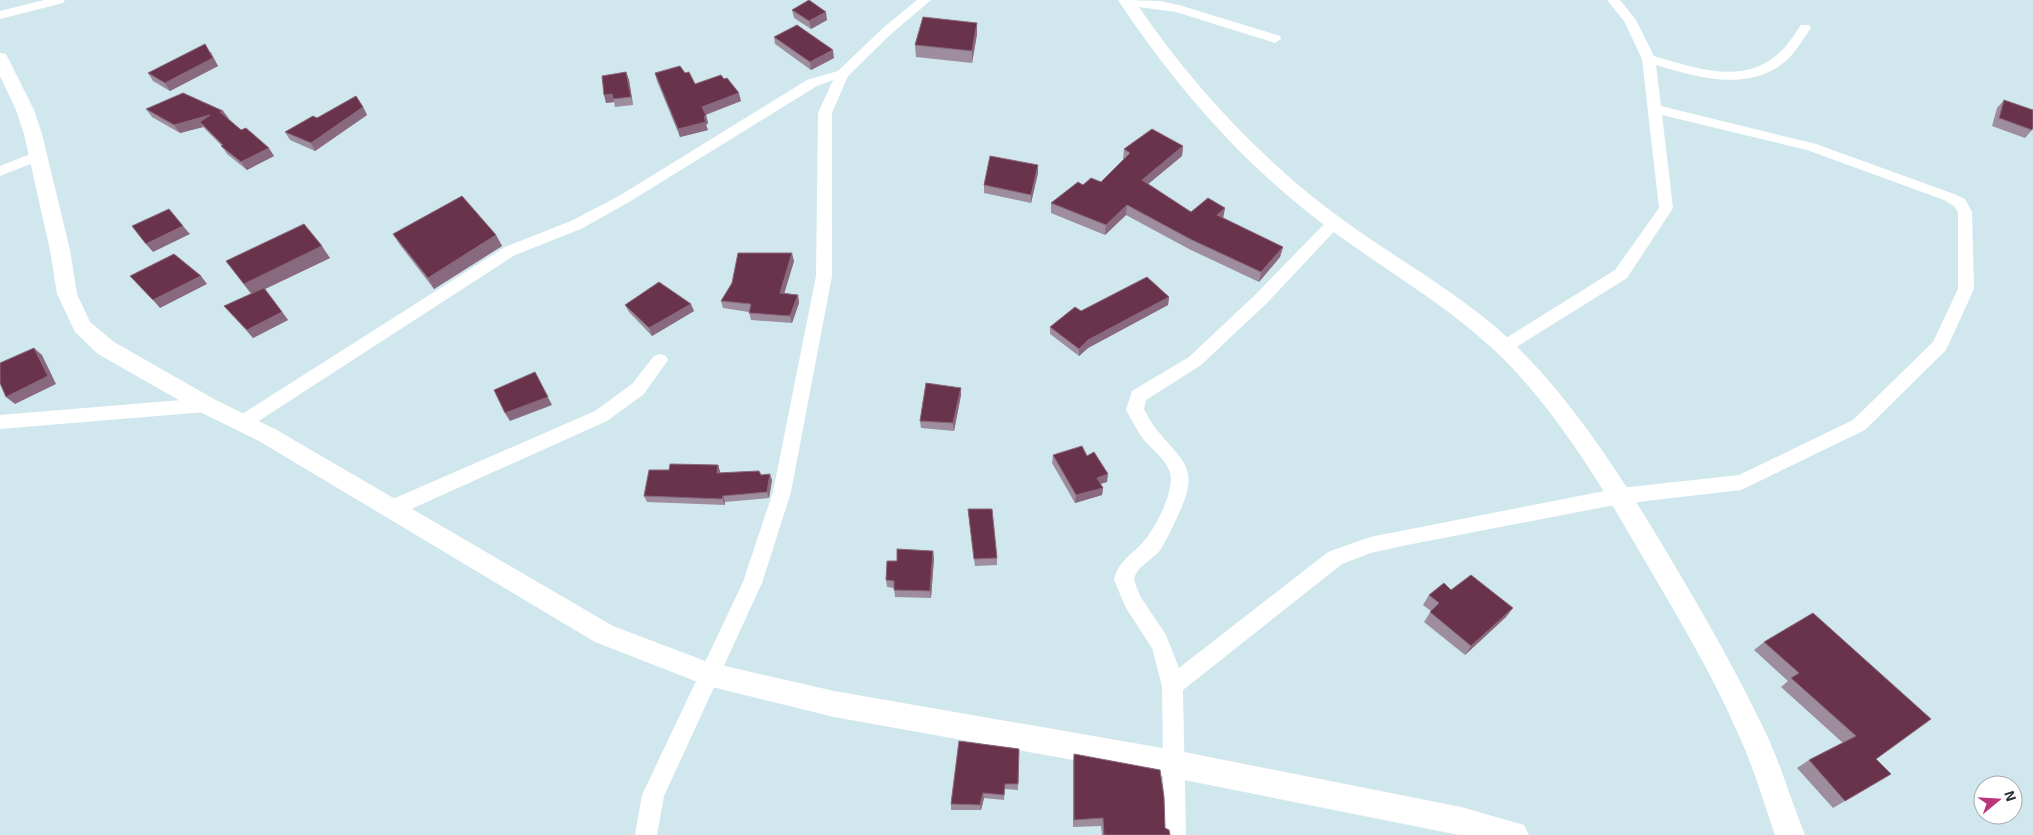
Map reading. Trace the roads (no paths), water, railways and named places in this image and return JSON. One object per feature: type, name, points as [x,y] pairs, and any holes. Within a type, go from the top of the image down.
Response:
[{"type":"street","points":[[0,15],[59,0]]},
{"type":"street","points":[[646,835],[653,796],[708,674],[752,583],[782,492],[824,276],[825,113],[842,74],[925,0]]},
{"type":"street","points":[[1504,347],[1621,274],[1666,208],[1649,59],[1630,20],[1613,0]]},
{"type":"street","points":[[1127,1],[1160,5],[1275,39]]},
{"type":"street","points":[[1127,1],[1148,33],[1192,88],[1244,145],[1316,209],[1470,317],[1504,347],[1550,398],[1620,496],[1695,622],[1752,733],[1790,835]]},
{"type":"street","points":[[1649,59],[1690,71],[1723,76],[1746,76],[1764,69],[1782,57],[1805,28]]},
{"type":"street","points":[[0,58],[25,110],[60,250],[68,294],[82,327],[106,348],[206,405],[267,435],[604,634],[708,674],[834,704],[1174,764],[1461,821],[1514,835]]},
{"type":"street","points":[[242,423],[510,251],[576,225],[624,199],[812,84],[828,77],[842,74]]},
{"type":"street","points":[[1172,686],[1335,558],[1370,545],[1620,496],[1741,482],[1859,425],[1940,346],[1966,289],[1965,212],[1960,203],[1949,197],[1812,147],[1656,109]]},
{"type":"street","points":[[0,171],[38,156]]},
{"type":"street","points":[[1175,835],[1172,686],[1169,666],[1158,642],[1127,594],[1124,580],[1128,568],[1152,546],[1176,500],[1180,483],[1180,468],[1148,432],[1135,410],[1138,396],[1195,361],[1261,299],[1335,222]]},
{"type":"street","points":[[393,508],[601,416],[638,389],[660,360]]},
{"type":"street","points":[[0,422],[206,405]]}]
